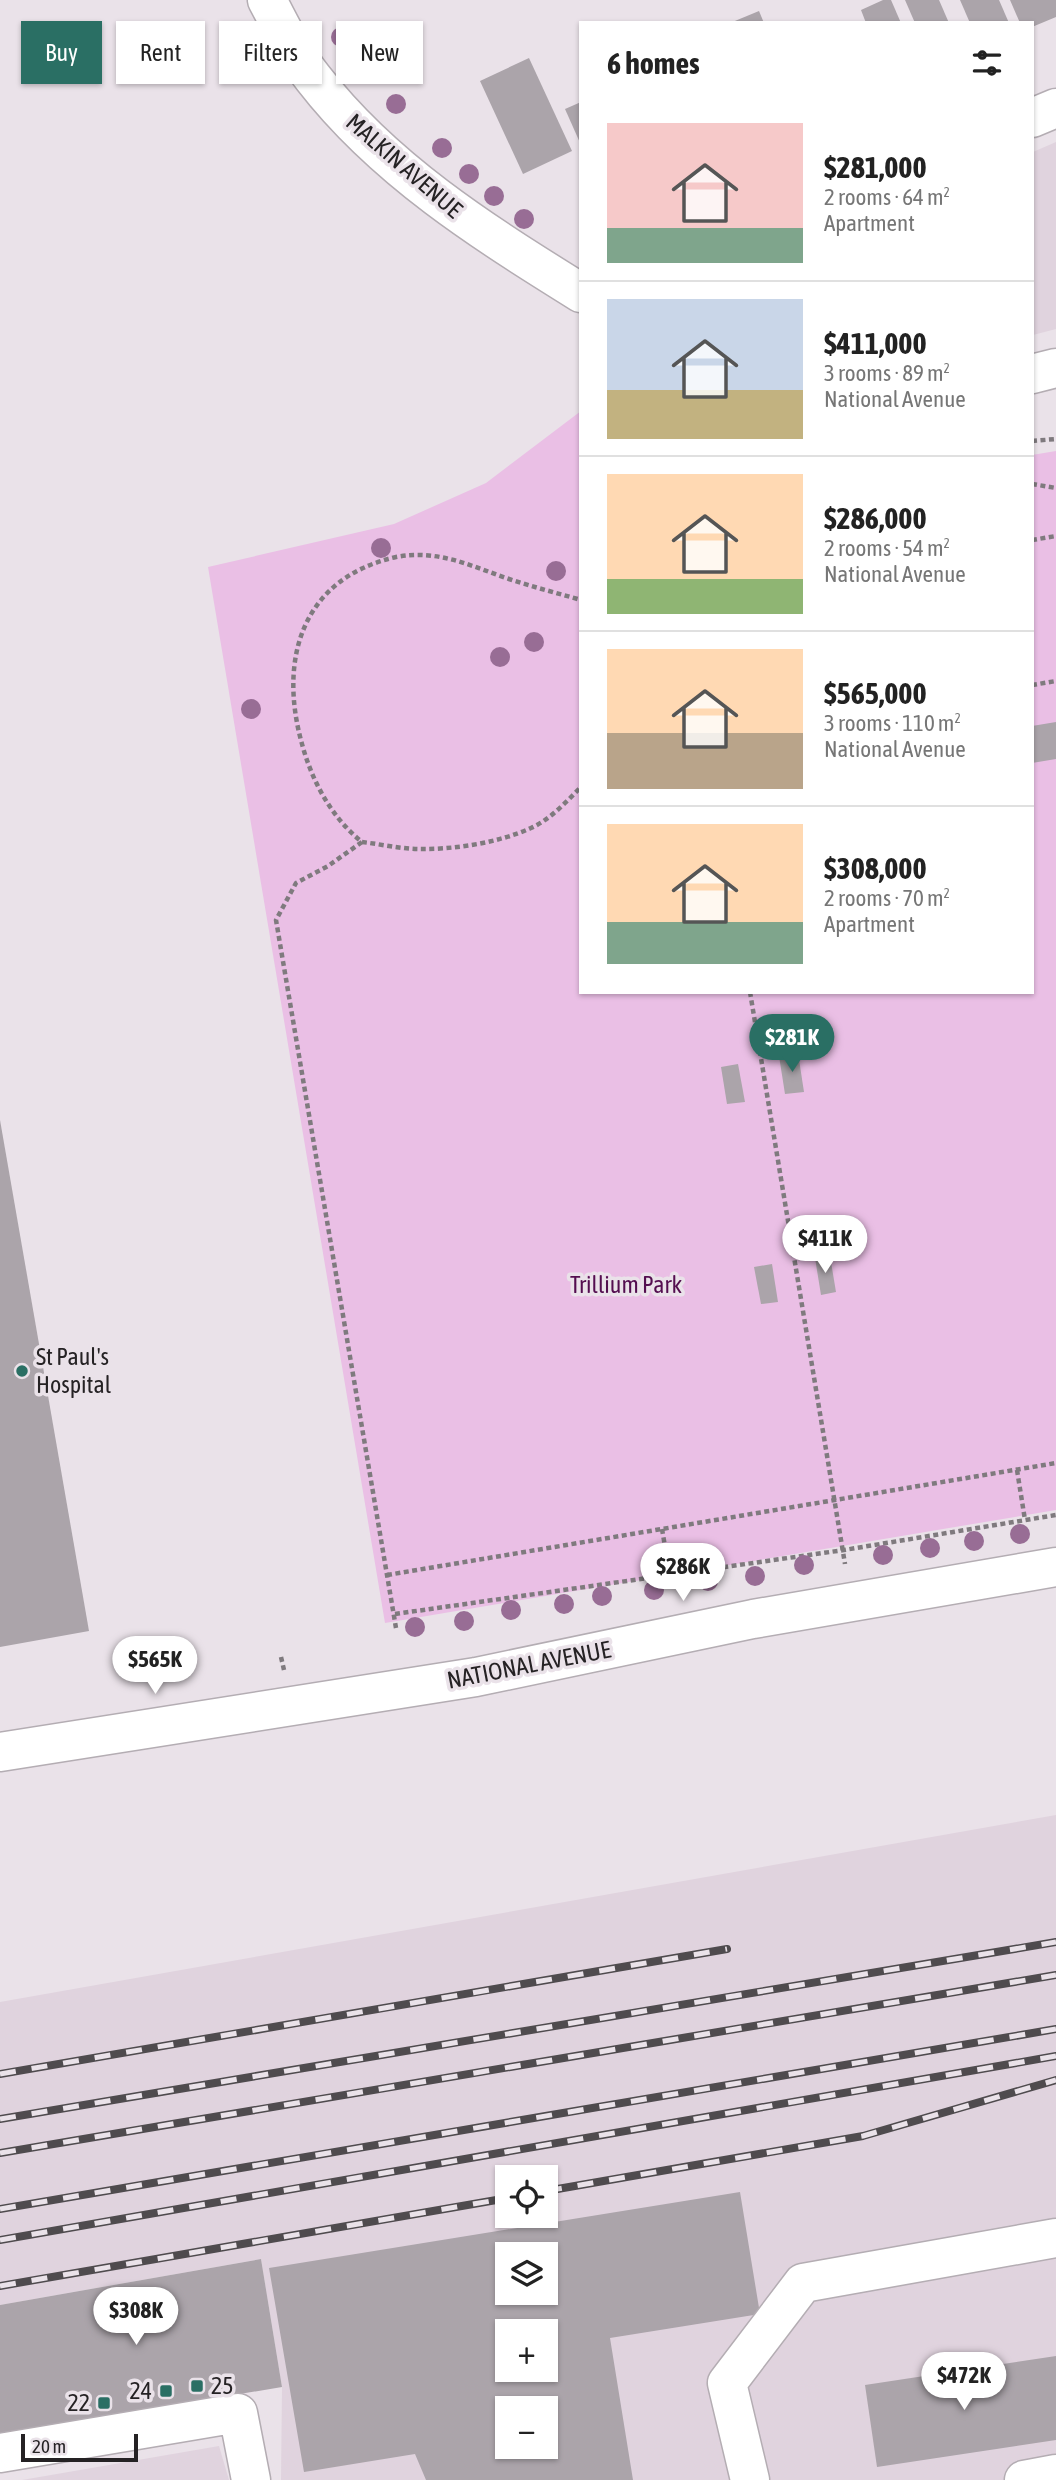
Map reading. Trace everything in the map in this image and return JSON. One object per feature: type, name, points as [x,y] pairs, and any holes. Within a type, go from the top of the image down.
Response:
[{"type":"street","name":"MALKIN AVENUE","points":[[267,0],[311,76],[341,112],[380,150],[429,193],[484,232],[579,292]]},
{"type":"street","points":[[1034,117],[1056,108]]},
{"type":"street","points":[[1034,374],[1056,368]]},
{"type":"street","name":"NATIONAL AVENUE","points":[[0,1752],[476,1677],[753,1619],[1056,1567]]},
{"type":"street","points":[[750,2480],[727,2383],[803,2283],[1056,2238]]},
{"type":"street","points":[[0,2453],[238,2413],[251,2480]]},
{"type":"street","points":[[1024,2480],[1056,2474]]},
{"type":"path","points":[[1034,441],[1056,439]]},
{"type":"path","points":[[1034,484],[1056,488]]},
{"type":"path","points":[[1034,540],[1056,536]]},
{"type":"path","points":[[579,599],[441,555],[396,558],[350,575],[330,590],[315,607],[299,639],[292,672],[293,715],[317,788],[352,834],[362,842],[416,849],[455,846],[498,838],[532,828],[557,811],[579,789]]},
{"type":"path","points":[[1034,685],[1056,681]]},
{"type":"path","points":[[362,842],[328,866],[296,883],[276,920],[396,1628]]},
{"type":"path","points":[[750,994],[846,1566]]},
{"type":"path","points":[[387,1575],[1056,1463]]},
{"type":"path","points":[[1017,1470],[1025,1520]]},
{"type":"path","points":[[395,1615],[844,1550],[1056,1515]]},
{"type":"path","points":[[662,1529],[670,1575]]},
{"type":"shaded area","points":[[1056,142],[1056,329],[1034,335],[1034,152]]},
{"type":"shaded area","points":[[1056,1815],[1056,2480],[281,2480],[282,2387],[261,2259],[0,2305],[0,2002]]},
{"type":"shaded area","points":[[219,2446],[229,2480],[22,2480]]},
{"type":"green space","name":"Trillium Park","points":[[579,413],[579,994],[1034,994],[1034,455],[1056,451],[1056,1510],[385,1623],[208,567],[394,524],[486,483]]},
{"type":"building","points":[[883,0],[891,0],[900,21],[865,21],[861,10]]},
{"type":"building","points":[[905,0],[939,0],[948,21],[914,21]]},
{"type":"building","points":[[960,0],[999,0],[1008,21],[969,21]]},
{"type":"building","points":[[1010,0],[1056,0],[1056,17],[1034,26],[1034,21],[1019,21]]},
{"type":"building","points":[[759,11],[763,21],[735,21]]},
{"type":"building","points":[[529,58],[572,151],[523,174],[480,81]]},
{"type":"building","points":[[579,103],[579,140],[565,109]]},
{"type":"building","points":[[1056,722],[1056,759],[1034,763],[1034,726]]},
{"type":"building","points":[[798,1053],[804,1092],[785,1094],[779,1056]]},
{"type":"building","points":[[738,1064],[745,1102],[727,1104],[721,1067]]},
{"type":"building","name":"St Paul's Hospital","points":[[0,1120],[89,1631],[0,1647]]},
{"type":"building","points":[[830,1256],[836,1292],[821,1295],[815,1258]]},
{"type":"building","points":[[772,1264],[778,1302],[761,1304],[754,1267]]},
{"type":"building","points":[[740,2192],[760,2314],[610,2338],[633,2480],[426,2480],[415,2454],[304,2472],[269,2268],[517,2228],[558,2228],[558,2221]]},
{"type":"building","points":[[261,2259],[282,2387],[0,2434],[0,2305]]},
{"type":"building","points":[[1056,2356],[1056,2440],[877,2467],[865,2385]]},
{"type":"railway","points":[[0,2119],[1056,1942]]},
{"type":"railway","points":[[0,2074],[727,1949]]},
{"type":"railway","points":[[0,2153],[1056,1975]]},
{"type":"railway","points":[[0,2209],[1056,2029]]},
{"type":"railway","points":[[0,2240],[1056,2056]]},
{"type":"railway","points":[[558,2189],[863,2136],[1056,2080]]},
{"type":"railway","points":[[0,2286],[495,2200]]},
{"type":"place","name":"St Paul's Hospital","points":[[22,1371]]},
{"type":"place","name":"25","points":[[197,2386]]},
{"type":"place","name":"24","points":[[166,2391]]},
{"type":"place","name":"22","points":[[104,2403]]}]
